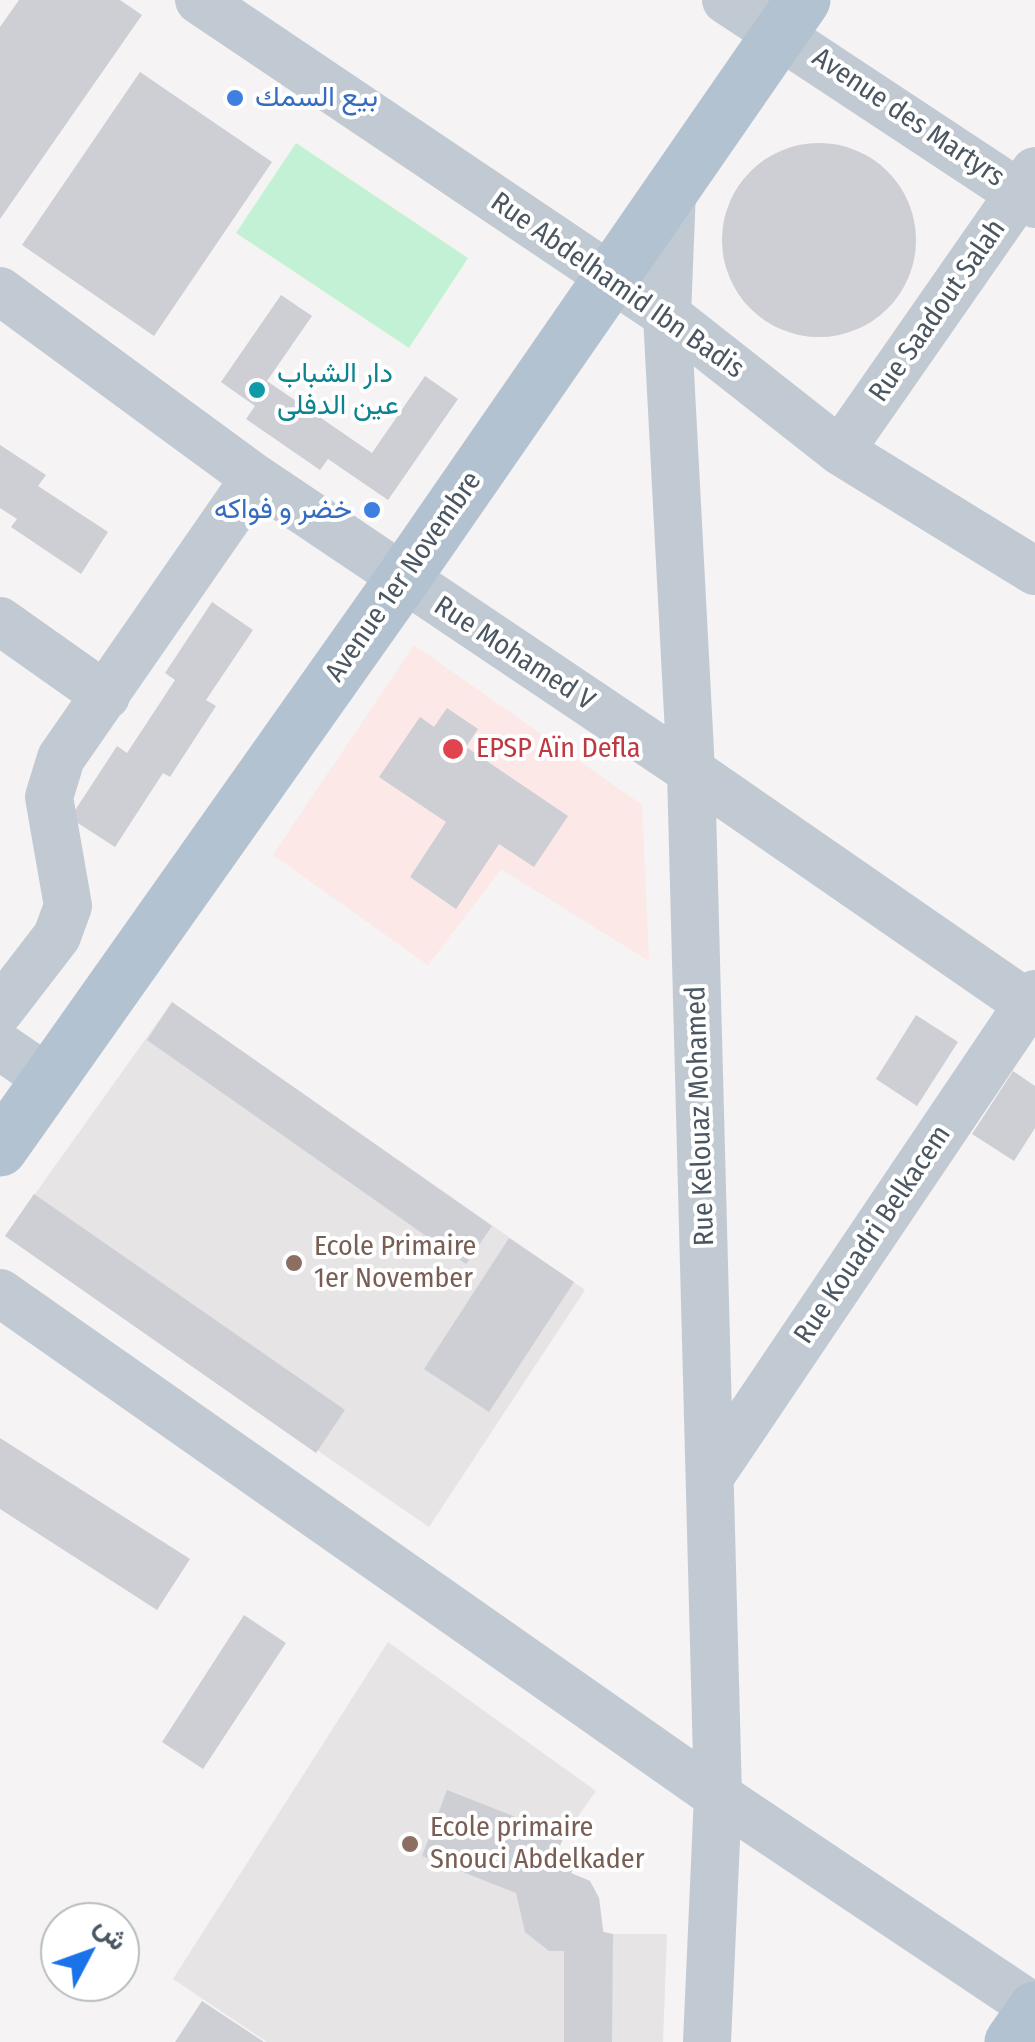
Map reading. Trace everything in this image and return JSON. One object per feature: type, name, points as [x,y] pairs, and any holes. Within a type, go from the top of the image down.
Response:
[{"type":"main road","name":"Avenue 1er Novembre","points":[[0,1150],[792,17]]},
{"type":"main road","points":[[1012,2042],[1035,2009]]},
{"type":"street","name":"Rue Abdelhamid Ibn Badis","points":[[199,0],[667,314],[840,451],[1035,571]]},
{"type":"street","name":"Avenue des Martyrs","points":[[726,0],[792,17],[1030,189]]},
{"type":"street","name":"Rue Saadout Salah","points":[[840,451],[1030,189]]},
{"type":"street","name":"Rue Kelouaz Mohamed","points":[[672,190],[667,314],[691,771],[718,1796],[707,2042]]},
{"type":"street","name":"Rue Mohamed V","points":[[0,290],[255,478],[402,580],[1033,1002]]},
{"type":"street","points":[[0,1010],[57,936],[68,906],[49,797],[61,758],[255,478]]},
{"type":"street","points":[[0,621],[106,696]]},
{"type":"street","name":"Rue Kouadri Belkacem","points":[[711,1476],[1033,1002]]},
{"type":"street","points":[[0,1046],[51,1082]]},
{"type":"street","points":[[0,1293],[718,1796],[1035,2009]]},
{"type":"shaded area","name":"EPSP Aïn Defla","points":[[414,645],[642,805],[649,961],[501,869],[428,965],[273,855]]},
{"type":"shaded area","name":"Ecole Primaire 1er November","points":[[172,1002],[585,1290],[429,1527],[5,1236]]},
{"type":"shaded area","name":"Ecole primaire Snouci Abdelkader","points":[[388,1642],[596,1791],[564,1836],[558,1852],[576,1859],[571,1873],[590,1881],[599,1898],[604,1932],[667,1934],[663,2042],[267,2042],[173,1979]]},
{"type":"green space","points":[[296,143],[468,258],[409,348],[236,233]]},
{"type":"building","points":[[19,0],[120,0],[142,15],[0,219],[0,27]]},
{"type":"building","points":[[140,72],[272,162],[154,336],[22,245]]},
{"type":"building","points":[[819,143],[856,150],[888,171],[909,203],[916,240],[909,277],[888,309],[856,330],[819,337],[782,330],[750,309],[729,277],[722,240],[729,203],[750,171],[782,150]]},
{"type":"building","name":"دار الشباب عين الدفلى","points":[[281,295],[312,316],[267,381],[372,453],[425,376],[458,399],[388,500],[328,459],[320,470],[246,419],[255,406],[221,382]]},
{"type":"building","points":[[0,445],[46,475],[38,486],[108,532],[81,574],[11,527],[17,519],[0,508]]},
{"type":"building","points":[[212,602],[253,630],[206,700],[216,706],[170,777],[163,773],[115,847],[70,818],[117,746],[127,753],[175,680],[165,673]]},
{"type":"building","points":[[447,708],[478,729],[466,747],[568,816],[534,867],[499,844],[456,909],[410,877],[446,822],[379,777],[420,717],[434,727]]},
{"type":"building","points":[[172,1002],[492,1226],[466,1264],[147,1040]]},
{"type":"building","points":[[916,1015],[958,1042],[917,1106],[876,1079]]},
{"type":"building","points":[[1013,1071],[1035,1086],[1035,1128],[1014,1161],[972,1134]]},
{"type":"building","points":[[34,1194],[345,1410],[316,1453],[5,1236]]},
{"type":"building","points":[[509,1238],[574,1282],[489,1412],[424,1369]]},
{"type":"building","points":[[0,1438],[190,1559],[157,1610],[0,1509]]},
{"type":"building","points":[[244,1615],[286,1643],[203,1769],[162,1742]]},
{"type":"building","points":[[447,1790],[564,1836],[557,1852],[576,1859],[571,1873],[590,1881],[599,1898],[603,1932],[613,1934],[612,2042],[564,2042],[564,1951],[549,1951],[525,1932],[516,1893],[422,1856]]},
{"type":"building","points":[[202,2001],[264,2042],[175,2042]]},
{"type":"place","name":"بيع السمك","points":[[235,98]]},
{"type":"place","name":"دار الشباب عين الدفلى","points":[[257,390]]},
{"type":"place","name":"خضر و فواكه","points":[[372,510]]},
{"type":"place","name":"EPSP Aïn Defla","points":[[453,749]]},
{"type":"place","name":"Ecole Primaire 1er November","points":[[294,1263]]},
{"type":"place","name":"Ecole primaire Snouci Abdelkader","points":[[410,1844]]}]
